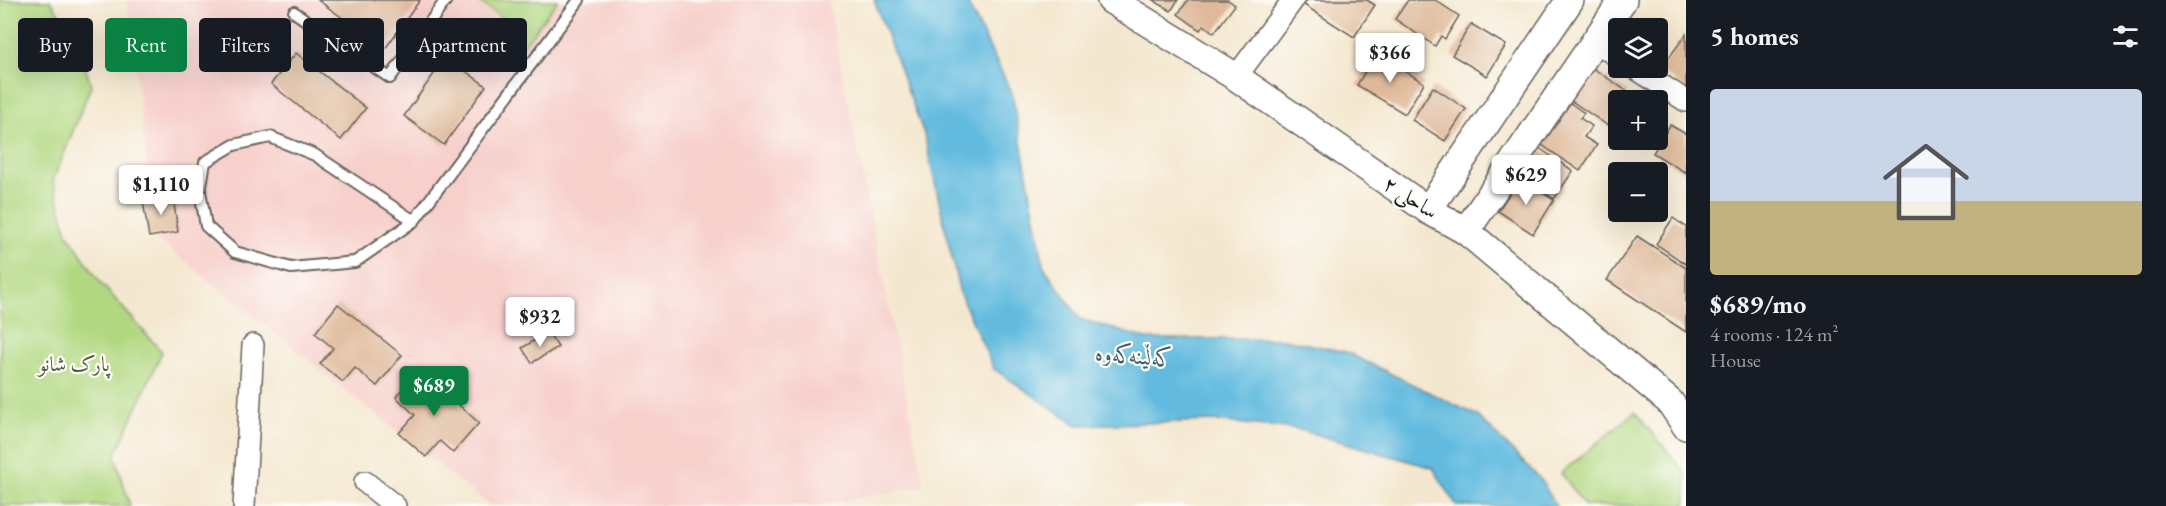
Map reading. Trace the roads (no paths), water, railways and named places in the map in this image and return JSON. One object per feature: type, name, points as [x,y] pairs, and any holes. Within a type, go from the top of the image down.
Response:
[{"type":"street","name":"ساحلی ۲","points":[[1111,0],[1236,77],[1428,210],[1467,231],[1678,401],[1686,426]]},
{"type":"street","points":[[1236,77],[1293,0]]},
{"type":"street","points":[[1428,210],[1570,0]]},
{"type":"street","points":[[1467,231],[1623,0]]},
{"type":"street","points":[[1595,41],[1608,50]]},
{"type":"street","points":[[1650,78],[1686,101]]},
{"type":"street","points":[[244,506],[253,345]]},
{"type":"street","points":[[365,482],[386,503]]},
{"type":"lane","points":[[294,12],[390,78],[446,0]]},
{"type":"lane","points":[[414,221],[315,155],[270,137],[234,145],[205,162],[200,192],[206,226],[235,252],[291,268],[355,262],[414,221],[579,0]]},
{"type":"water","name":"کەڵینەکەوە","points":[[874,0],[966,0],[1012,93],[1044,267],[1080,319],[1147,339],[1284,339],[1346,352],[1478,416],[1541,480],[1556,506],[1457,506],[1433,468],[1297,429],[1216,421],[1077,425],[994,369],[960,294],[924,134]]},
{"type":"park label","name":"پارک شانو","points":[[74,363]]}]
